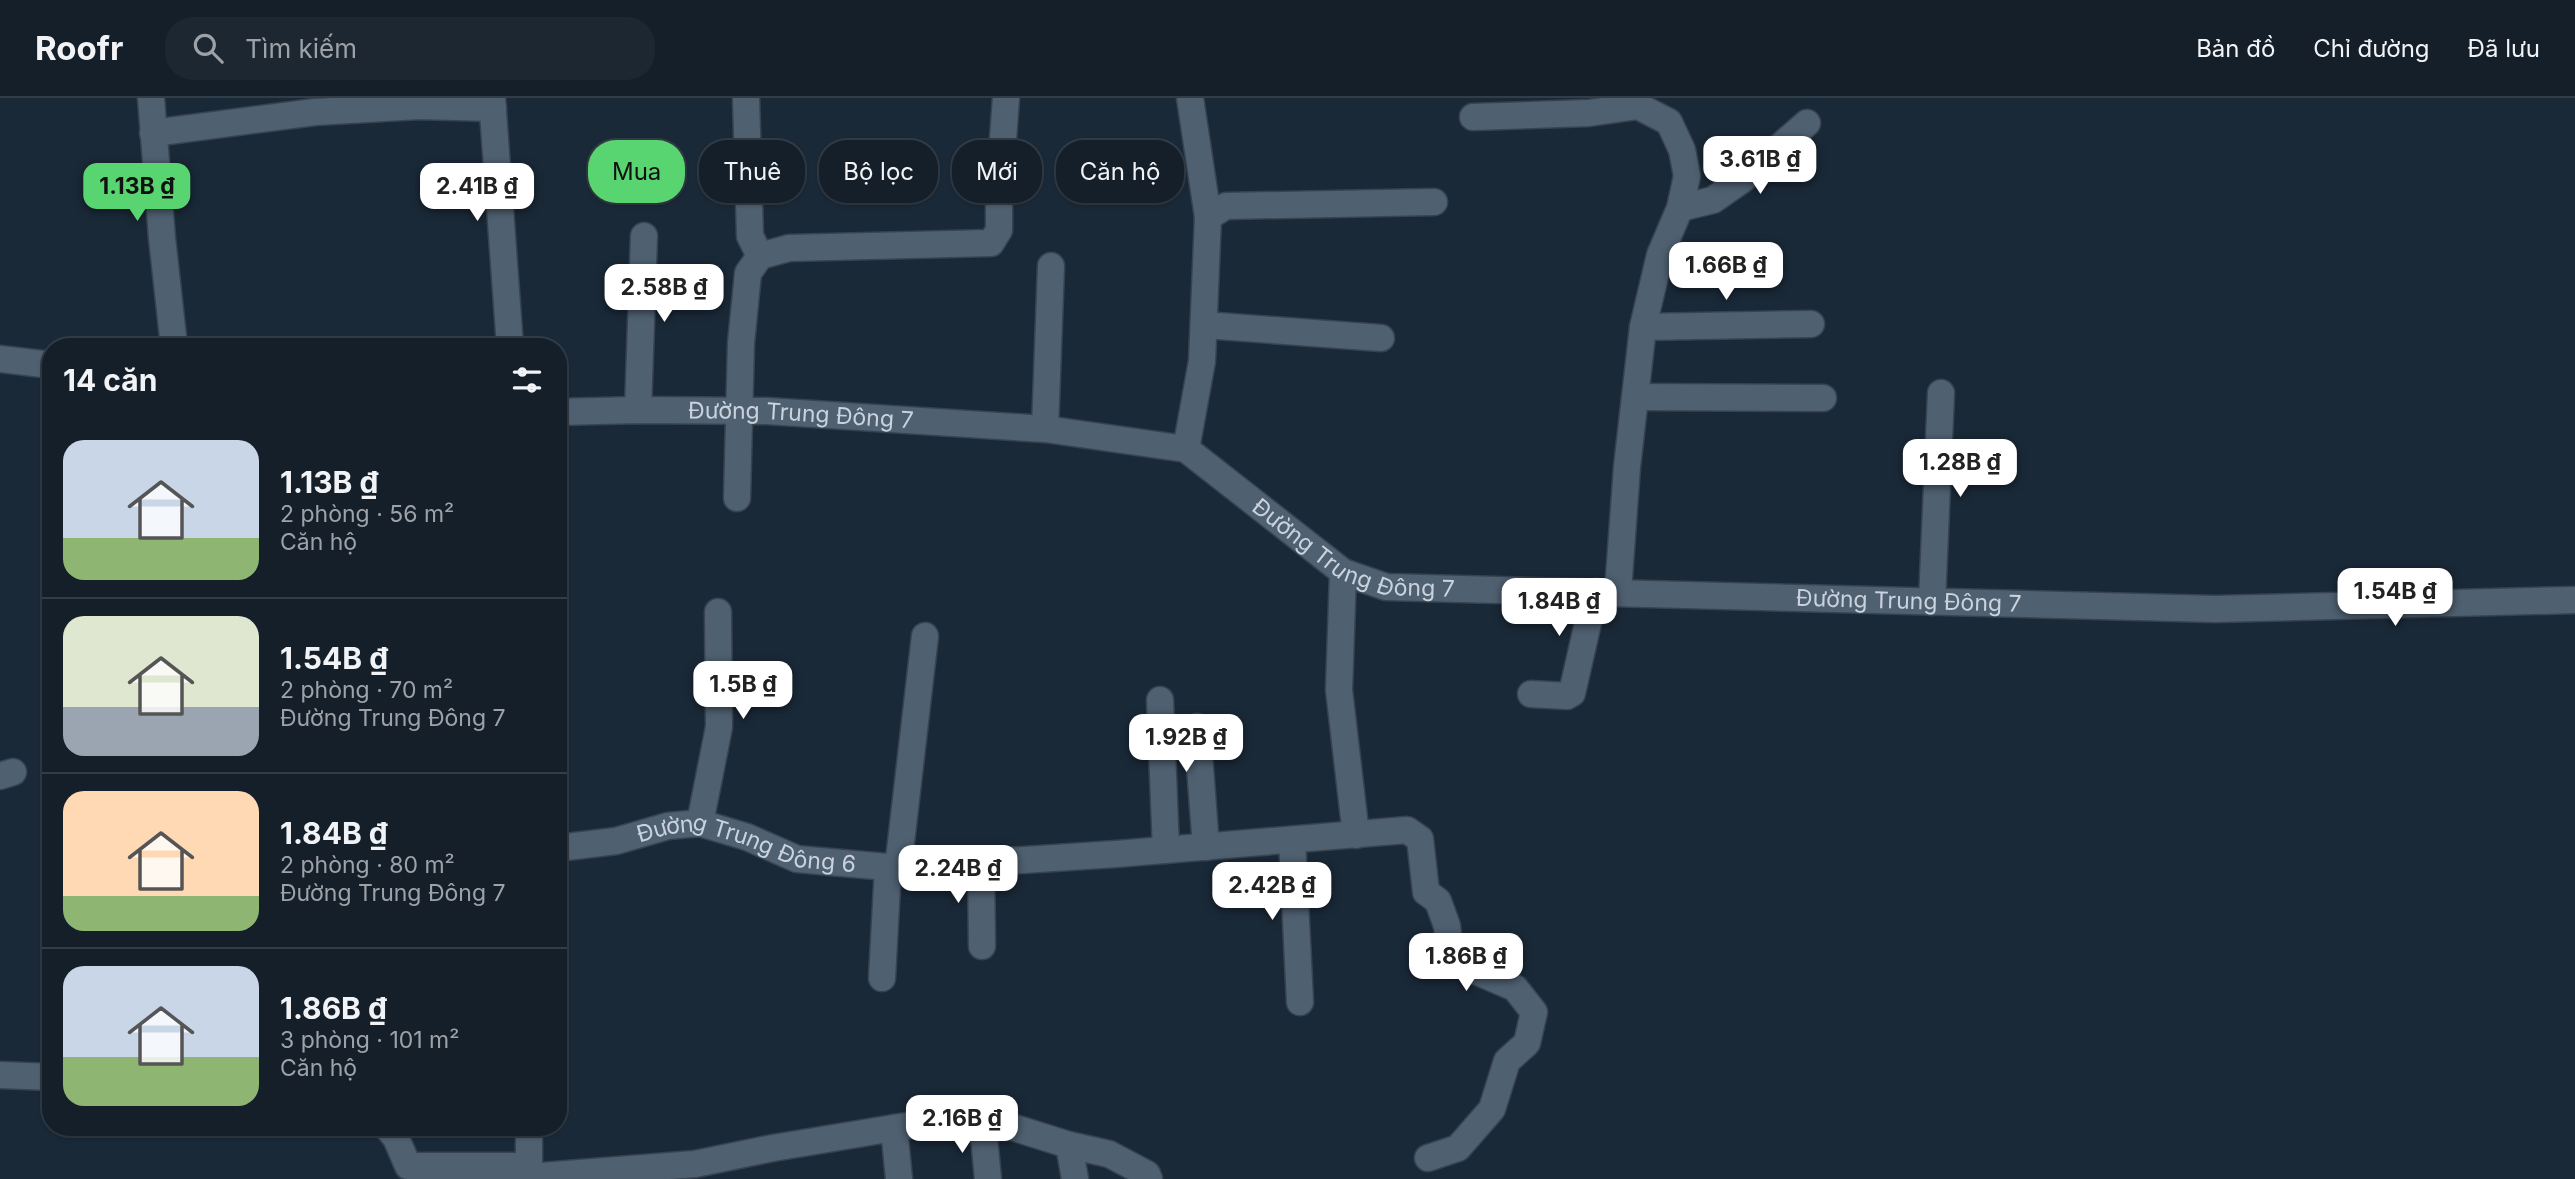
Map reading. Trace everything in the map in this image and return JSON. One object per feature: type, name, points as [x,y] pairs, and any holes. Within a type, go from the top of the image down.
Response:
[{"type":"street","points":[[151,98],[173,338]]},
{"type":"street","points":[[746,98],[750,236],[760,256]]},
{"type":"street","points":[[737,498],[741,411],[740,342],[748,273],[760,256],[789,248],[991,243],[999,230],[1006,98]]},
{"type":"street","points":[[1186,449],[1202,361],[1208,217],[1190,98]]},
{"type":"street","points":[[153,133],[315,112],[493,103],[509,338]]},
{"type":"street","points":[[1473,117],[1589,113],[1638,106],[1669,122],[1682,150],[1687,176],[1680,208],[1660,255],[1643,327],[1626,467],[1606,591],[1573,694],[1531,694]]},
{"type":"street","points":[[1680,208],[1713,200],[1743,179],[1807,123]]},
{"type":"street","points":[[1208,217],[1226,206],[1434,202]]},
{"type":"street","points":[[638,410],[644,236]]},
{"type":"street","points":[[1045,429],[1051,266]]},
{"type":"street","points":[[1643,327],[1811,324]]},
{"type":"street","points":[[1204,325],[1381,338]]},
{"type":"street","points":[[0,359],[42,364]]},
{"type":"street","points":[[1932,602],[1941,393]]},
{"type":"street","points":[[1635,397],[1823,398]]},
{"type":"street","name":"Đường Trung Đông 7","points":[[567,412],[741,411],[1045,429],[1186,449],[1343,572],[1386,587],[2215,609],[2575,600]]},
{"type":"street","points":[[1343,572],[1339,690],[1356,835]]},
{"type":"street","points":[[699,823],[719,727],[718,612]]},
{"type":"street","points":[[882,978],[893,867],[925,636]]},
{"type":"street","points":[[1160,700],[1166,850]]},
{"type":"street","points":[[1197,727],[1206,847]]},
{"type":"street","name":"Đường Trung Đông 6","points":[[567,847],[616,841],[668,826],[699,823],[747,837],[797,859],[893,867],[1166,850],[1408,830],[1420,839],[1426,892],[1438,901],[1447,926],[1450,951],[1457,963],[1515,988],[1534,1012],[1527,1043],[1507,1061],[1492,1109],[1458,1148],[1428,1158]]},
{"type":"street","points":[[1292,840],[1300,1002]]},
{"type":"street","points":[[981,863],[982,946]]},
{"type":"street","points":[[0,1075],[42,1077]]},
{"type":"street","points":[[394,1136],[398,1173],[529,1174],[695,1171],[773,1148],[912,1125],[1013,1127],[1069,1145],[1109,1154],[1147,1174],[1149,1179]]},
{"type":"street","points":[[983,1127],[988,1179]]},
{"type":"street","points":[[894,1128],[899,1179]]},
{"type":"street","points":[[528,1136],[529,1174]]},
{"type":"street","points":[[1069,1145],[1074,1179]]}]
